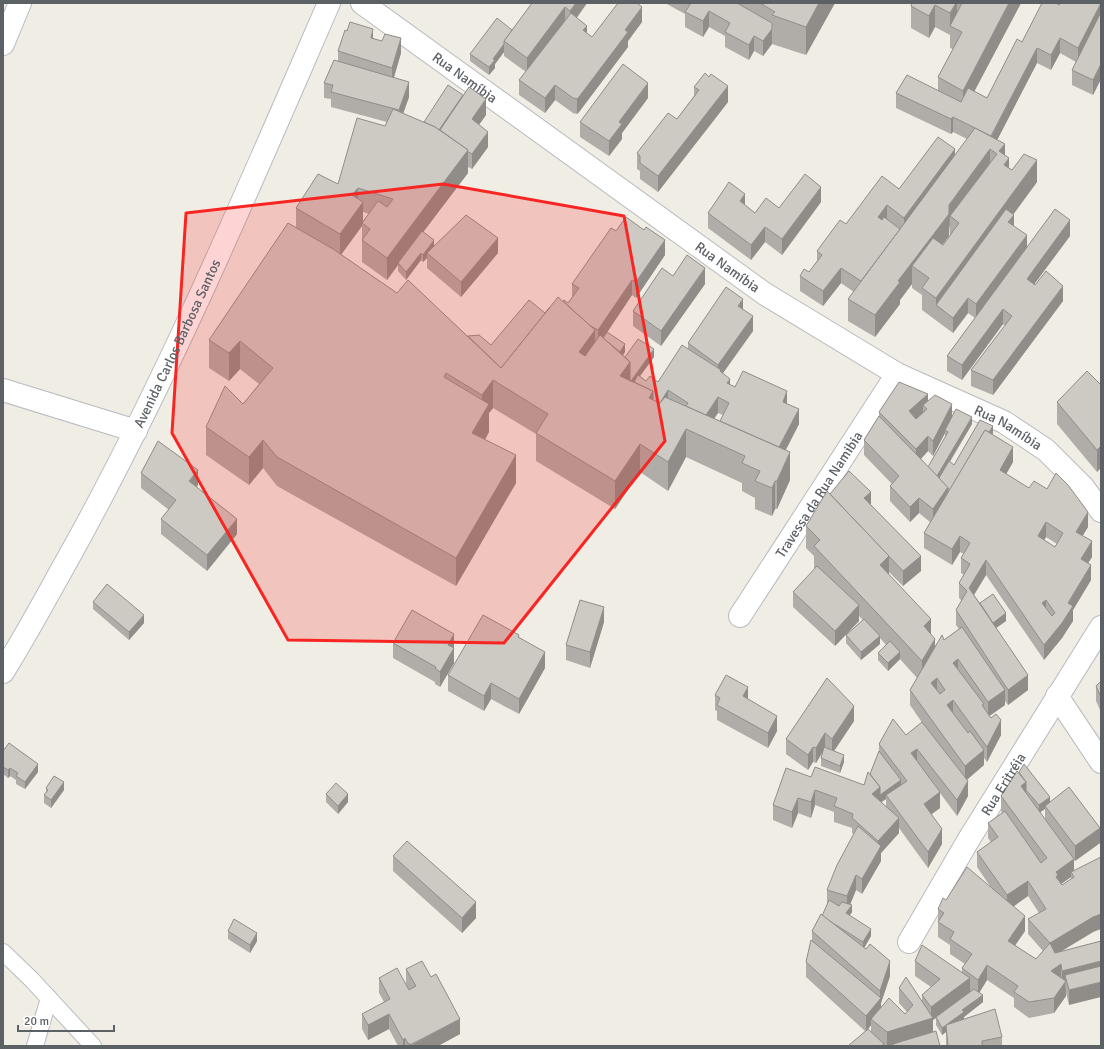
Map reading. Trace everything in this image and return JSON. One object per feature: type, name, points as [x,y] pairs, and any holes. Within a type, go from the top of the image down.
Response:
[{"type":"street","points":[[3,44],[20,3]]},
{"type":"street","name":"Avenida Carlos Barbosa Santos","points":[[3,672],[19,647],[78,541],[136,431],[223,246],[329,3]]},
{"type":"street","name":"Rua Namíbia","points":[[362,3],[764,294],[897,374],[1004,422],[1046,450],[1083,487],[1101,511]]},
{"type":"street","name":"Travessa da Rua Namibia","points":[[740,616],[897,374]]},
{"type":"street","points":[[3,390],[136,431]]},
{"type":"street","name":"Rua Eritréia","points":[[909,942],[969,839],[1101,627]]},
{"type":"street","points":[[1057,696],[1101,762]]},
{"type":"lane","points":[[3,952],[49,998],[93,1046]]},
{"type":"lane","points":[[35,1046],[49,998]]},
{"type":"highlighted area","points":[[443,184],[624,216],[665,441],[504,643],[288,640],[172,433],[186,213]]},
{"type":"building","points":[[532,3],[576,3],[570,11],[565,7],[527,58],[504,41]]},
{"type":"building","points":[[618,3],[637,3],[642,7],[625,30],[628,32],[577,99],[573,98],[555,85],[545,98],[519,80],[571,13],[587,26],[583,30],[592,37]]},
{"type":"building","points":[[691,3],[737,3],[772,23],[772,29],[763,41],[754,36],[749,45],[725,32],[730,23],[709,11],[703,21],[685,12]]},
{"type":"building","points":[[760,3],[819,3],[806,27],[772,15],[775,12]]},
{"type":"building","points":[[912,3],[956,3],[950,13],[935,5],[929,16],[911,6]]},
{"type":"building","points":[[962,3],[1009,3],[963,91],[938,77],[962,32],[950,26]]},
{"type":"building","points":[[1042,3],[1056,3],[1059,5],[1060,3],[1101,3],[1078,48],[1060,38],[1051,55],[1037,48],[991,136],[953,117],[951,119],[896,93],[907,75],[961,102],[968,88],[987,98],[1017,39],[1022,42]]},
{"type":"building","points":[[1101,12],[1101,64],[1093,80],[1072,70]]},
{"type":"building","points":[[497,18],[512,30],[493,59],[495,60],[489,67],[470,54]]},
{"type":"building","points":[[350,22],[373,29],[371,38],[382,41],[385,34],[401,38],[392,68],[338,51],[345,30],[347,31]]},
{"type":"building","points":[[334,60],[409,82],[399,110],[331,92],[333,85],[324,83]]},
{"type":"building","points":[[623,64],[648,83],[619,122],[622,124],[609,141],[580,122]]},
{"type":"building","points":[[705,73],[709,77],[711,74],[728,86],[658,176],[640,163],[640,156],[637,153],[668,113],[677,119],[699,90],[694,87]]},
{"type":"building","points":[[448,85],[463,95],[439,130],[424,122]]},
{"type":"building","points":[[469,87],[486,99],[472,119],[488,132],[472,154],[440,130]]},
{"type":"building","points":[[393,109],[435,127],[468,150],[387,258],[362,240],[370,229],[362,223],[378,201],[387,207],[393,199],[358,188],[352,195],[363,202],[340,234],[296,208],[318,174],[338,184],[357,118],[385,126]]},
{"type":"building","points":[[975,128],[1005,144],[999,151],[1009,158],[1004,165],[1012,170],[1024,154],[1037,160],[936,298],[922,288],[929,278],[912,266],[933,238],[943,245],[959,223],[950,216],[997,154],[990,149],[949,205],[949,214],[898,281],[900,282],[875,315],[848,299]]},
{"type":"building","points":[[938,137],[955,149],[904,218],[887,205],[878,217],[882,220],[884,217],[900,229],[861,281],[841,268],[823,291],[800,276],[804,269],[809,272],[822,255],[817,251],[840,220],[846,224],[882,176],[899,189]]},
{"type":"building","points":[[805,174],[821,187],[782,239],[765,227],[751,245],[708,213],[729,182],[745,194],[740,201],[755,213],[766,198],[779,208]]},
{"type":"building","points":[[1006,209],[1014,215],[1008,222],[1027,235],[976,304],[968,298],[953,318],[936,305]]},
{"type":"building","points":[[1055,209],[1070,220],[1027,279],[1035,285],[1046,271],[1063,286],[993,380],[971,370],[1012,316],[1003,309],[962,365],[947,356]]},
{"type":"building","points":[[466,215],[498,238],[461,282],[427,253]]},
{"type":"building","points":[[626,217],[644,230],[646,227],[665,240],[636,282],[632,280],[598,330],[589,325],[563,301],[564,300],[568,303],[579,288],[572,284],[611,228],[616,231]]},
{"type":"building","points":[[288,223],[333,249],[397,293],[408,280],[501,368],[558,297],[595,330],[579,352],[585,356],[600,335],[630,362],[620,376],[653,391],[649,398],[660,403],[665,397],[790,452],[777,481],[775,481],[772,488],[755,481],[760,471],[742,463],[745,456],[686,429],[668,462],[640,444],[615,481],[536,433],[548,414],[493,380],[482,395],[446,373],[444,377],[489,404],[472,433],[516,455],[456,558],[277,457],[263,440],[249,457],[206,427],[225,386],[243,404],[273,368],[240,341],[229,353],[209,340]]},
{"type":"building","points":[[422,231],[434,240],[423,255],[421,253],[406,272],[398,263]]},
{"type":"building","points":[[687,255],[705,268],[661,331],[633,311],[662,268],[673,276]]},
{"type":"building","points":[[726,287],[743,299],[738,306],[753,316],[718,365],[688,343]]},
{"type":"building","points":[[529,300],[545,313],[550,307],[501,368],[468,336],[479,335],[491,345]]},
{"type":"building","points":[[607,332],[625,344],[620,352],[603,338]]},
{"type":"building","points":[[638,339],[654,349],[630,381],[630,362],[625,357]]},
{"type":"building","points":[[682,345],[721,370],[720,371],[730,379],[727,383],[735,387],[743,371],[787,391],[783,402],[799,409],[779,447],[720,421],[729,403],[718,397],[706,415],[686,406],[688,403],[668,390],[660,403],[653,400],[653,391],[634,382],[638,375],[646,381],[650,376],[658,382]]},
{"type":"building","points":[[1087,371],[1101,385],[1101,446],[1097,450],[1057,402]]},
{"type":"building","points":[[899,382],[928,394],[909,411],[916,419],[927,409],[923,405],[935,395],[952,404],[933,441],[928,436],[916,449],[879,412]]},
{"type":"building","points":[[956,409],[972,417],[937,476],[928,467],[948,432],[945,430]]},
{"type":"building","points":[[879,416],[948,487],[933,509],[919,498],[910,507],[890,486],[899,476],[864,440]]},
{"type":"building","points":[[980,420],[993,426],[989,432],[985,430],[950,490],[939,478],[949,461],[954,465]]},
{"type":"building","points":[[985,430],[1013,447],[1000,470],[1029,488],[1034,481],[1047,489],[1056,473],[1068,485],[1088,512],[1076,532],[1092,541],[1081,559],[1091,565],[1068,603],[1073,606],[1062,623],[1044,645],[986,560],[969,588],[1028,675],[1008,690],[956,610],[967,591],[959,583],[970,564],[961,558],[970,543],[960,536],[952,549],[924,533]],"holes":[[[1046,522],[1063,533],[1055,547],[1038,536]],[[1046,600],[1055,613],[1052,616],[1042,603]]]},
{"type":"building","points":[[158,441],[198,470],[189,481],[237,519],[207,555],[161,519],[176,500],[141,473]]},
{"type":"building","points":[[849,471],[871,492],[864,498],[921,556],[903,571],[830,494]]},
{"type":"building","points":[[827,491],[889,556],[880,565],[931,619],[924,626],[935,639],[922,661],[814,546],[820,540],[806,526]]},
{"type":"building","points":[[817,566],[859,605],[835,631],[793,592]]},
{"type":"building","points":[[107,584],[144,615],[129,632],[93,602]]},
{"type":"building","points":[[993,594],[1006,613],[993,623],[980,603]]},
{"type":"building","points":[[580,600],[604,607],[590,652],[566,645]]},
{"type":"building","points":[[412,610],[454,634],[448,645],[454,648],[440,672],[435,668],[436,667],[393,643]]},
{"type":"building","points":[[483,615],[519,635],[518,637],[545,652],[519,699],[491,683],[484,696],[448,675]]},
{"type":"building","points":[[864,619],[880,636],[861,652],[846,635]]},
{"type":"building","points":[[962,627],[1005,690],[988,702],[958,659],[953,663],[984,704],[982,705],[991,718],[996,714],[1001,720],[987,747],[953,700],[947,705],[968,733],[970,731],[984,750],[965,766],[910,690],[942,635],[944,640]],"holes":[[[937,678],[945,690],[940,694],[931,683]]]},
{"type":"building","points":[[890,641],[900,652],[888,663],[878,653]]},
{"type":"building","points":[[726,675],[748,687],[743,696],[777,716],[768,733],[717,705],[720,698],[715,695]]},
{"type":"building","points":[[827,678],[854,706],[832,739],[825,733],[816,748],[813,747],[808,755],[786,739]]},
{"type":"building","points":[[1101,681],[1101,697],[1096,686]]},
{"type":"building","points":[[893,719],[906,735],[922,722],[968,781],[957,800],[917,749],[911,753],[940,792],[924,804],[942,829],[928,852],[886,795],[907,781],[879,744]]},
{"type":"building","points":[[9,743],[38,764],[25,782],[16,776],[18,773],[10,768],[8,770],[3,767],[3,751]]},
{"type":"building","points":[[824,747],[844,755],[840,766],[821,758]]},
{"type":"building","points":[[879,751],[901,780],[880,795],[880,787],[870,774]]},
{"type":"building","points":[[1024,764],[1050,797],[1039,805],[1026,790],[1026,782],[1019,772]]},
{"type":"building","points":[[815,767],[864,785],[868,772],[880,787],[872,794],[899,818],[878,841],[852,818],[853,814],[834,806],[837,798],[815,790],[811,802],[798,798],[792,812],[773,805],[786,768],[811,777]]},
{"type":"building","points":[[1017,771],[1026,782],[1021,786],[1074,859],[1056,872],[1058,875],[1056,877],[1062,885],[1074,877],[1071,872],[1101,857],[1101,914],[1093,917],[1050,943],[1028,919],[1046,909],[1028,881],[1007,895],[977,852],[998,837],[988,823],[1005,811],[1041,863],[1047,858],[1001,796]]},
{"type":"building","points":[[54,776],[64,782],[51,800],[44,795],[48,790],[46,788]]},
{"type":"building","points":[[336,783],[348,794],[338,806],[326,794]]},
{"type":"building","points":[[1069,787],[1100,828],[1075,846],[1045,806]]},
{"type":"building","points":[[858,826],[881,846],[862,879],[856,875],[847,896],[827,890],[837,865]]},
{"type":"building","points":[[407,841],[476,902],[462,918],[393,856]]},
{"type":"building","points":[[967,867],[1025,916],[1008,941],[1036,959],[1050,943],[1055,953],[1101,941],[1101,961],[1062,971],[1061,964],[1051,971],[1066,981],[1054,998],[1029,1002],[1014,992],[1018,986],[987,965],[978,980],[962,968],[972,954],[950,939],[954,932],[938,922],[944,913],[938,909],[943,898],[946,900]]},
{"type":"building","points":[[829,900],[839,906],[842,902],[852,905],[846,913],[871,929],[863,942],[822,916]]},
{"type":"building","points":[[821,914],[866,949],[870,944],[890,961],[880,991],[812,931]]},
{"type":"building","points":[[234,919],[257,933],[250,945],[228,931]]},
{"type":"building","points":[[811,940],[881,998],[866,1016],[806,962]]},
{"type":"building","points":[[922,945],[970,978],[931,1007],[922,995],[940,979],[915,961]]},
{"type":"building","points":[[422,961],[431,977],[436,974],[460,1019],[410,1045],[405,1038],[403,1040],[389,1014],[368,1025],[362,1014],[390,999],[379,978],[397,968],[409,990],[416,986],[406,969]]},
{"type":"building","points":[[1101,966],[1101,982],[1069,990],[1065,975]]},
{"type":"building","points":[[906,977],[933,1018],[887,1032],[871,1019],[889,998],[905,1014],[913,1005],[899,988]]},
{"type":"building","points":[[974,989],[983,995],[962,1010],[964,1012],[942,1028],[936,1017]]},
{"type":"building","points":[[995,1009],[1002,1037],[982,1041],[982,1046],[948,1046],[946,1025]]},
{"type":"building","points":[[868,1029],[884,1044],[881,1046],[848,1046]]},
{"type":"building","points":[[936,1031],[940,1046],[893,1046],[893,1044]]}]
